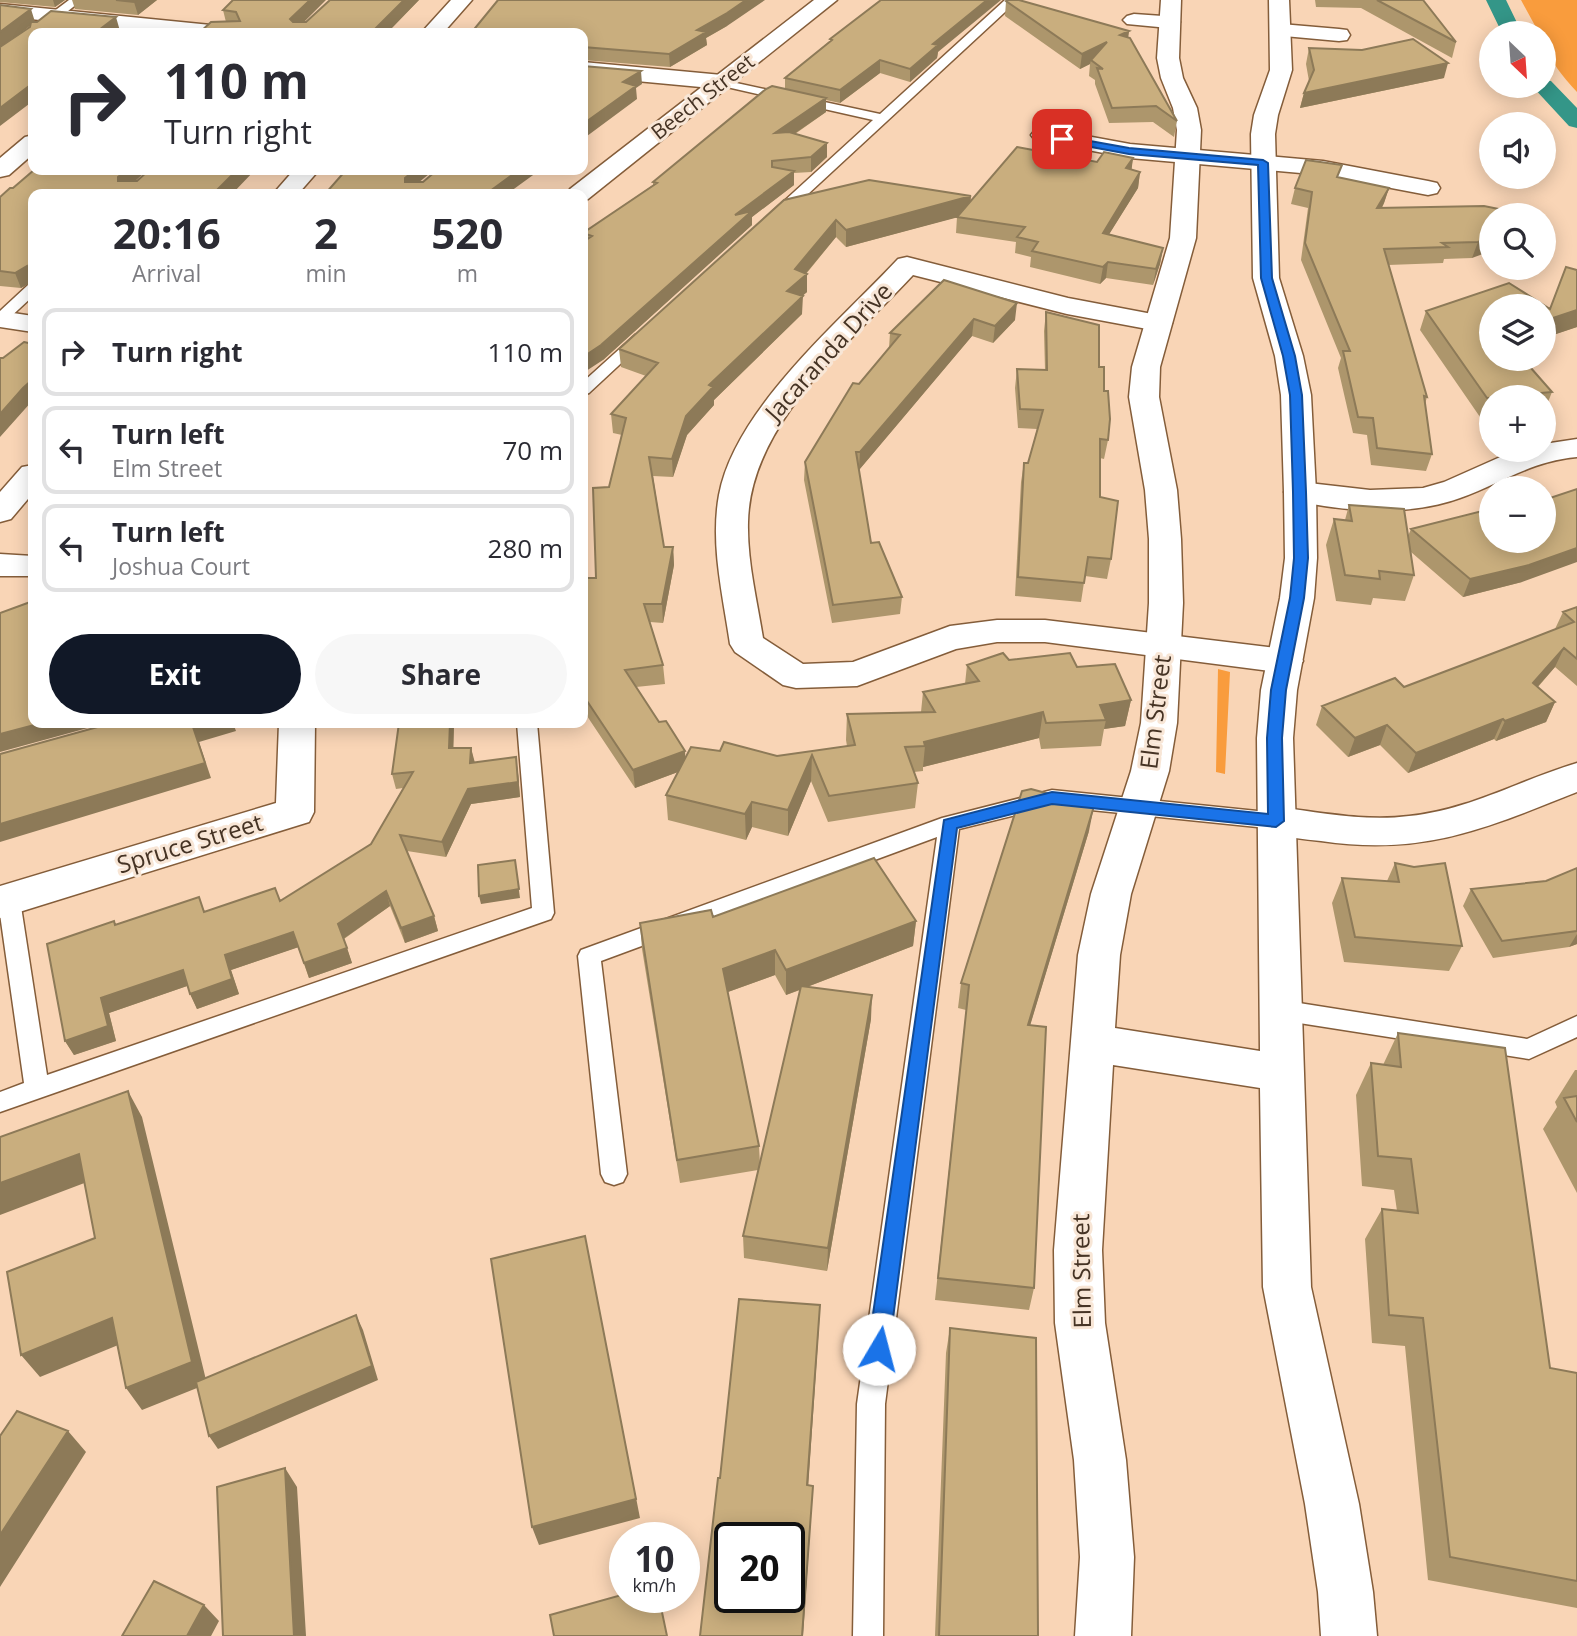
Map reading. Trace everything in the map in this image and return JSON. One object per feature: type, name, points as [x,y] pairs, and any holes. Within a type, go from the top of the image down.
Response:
[{"type":"street","points":[[437,28],[462,0]]},
{"type":"street","name":"Beech Street","points":[[585,189],[827,0]]},
{"type":"street","points":[[168,28],[194,7]]},
{"type":"street","points":[[0,10],[150,28]]},
{"type":"street","name":"Elm Street","points":[[1102,1636],[1107,1557],[1100,1460],[1080,1323],[1078,1250],[1099,956],[1111,894],[1150,771],[1158,723],[1164,645],[1166,539],[1161,490],[1144,397],[1146,367],[1183,238],[1189,130],[1185,108],[1172,78],[1158,14]]},
{"type":"street","points":[[1339,35],[1280,15],[1281,70],[1266,115],[1263,163],[1266,278],[1289,356],[1296,395],[1300,492],[1301,558],[1297,598],[1279,690],[1275,738],[1287,1287],[1301,1369],[1334,1505],[1349,1636]]},
{"type":"street","points":[[588,69],[722,82]]},
{"type":"street","points":[[1043,135],[1129,151],[1323,168],[1427,188]]},
{"type":"street","points":[[0,170],[28,146]]},
{"type":"street","points":[[290,189],[302,175]]},
{"type":"street","name":"Jacaranda Drive","points":[[1158,323],[1067,306],[908,265],[790,390],[767,419],[749,451],[737,485],[732,522],[747,644],[796,676],[858,674],[950,638],[997,631],[1045,631],[1285,661]]},
{"type":"street","points":[[0,319],[28,323]]},
{"type":"street","points":[[1300,492],[1380,500],[1439,494],[1466,485],[1500,467],[1532,455],[1577,448]]},
{"type":"street","points":[[0,512],[28,480]]},
{"type":"street","points":[[0,565],[28,566]]},
{"type":"street","name":"Spruce Street","points":[[4,901],[295,812],[297,728]]},
{"type":"street","points":[[1276,821],[1367,832],[1408,831],[1476,816],[1577,777]]},
{"type":"street","points":[[1092,1043],[1282,1073]]},
{"type":"lane","points":[[39,28],[76,0]]},
{"type":"lane","points":[[769,222],[1012,0]]},
{"type":"lane","points":[[0,58],[28,37]]},
{"type":"lane","points":[[722,82],[883,119]]},
{"type":"lane","points":[[0,319],[28,293]]},
{"type":"lane","points":[[588,385],[655,324]]},
{"type":"lane","points":[[0,1102],[543,913],[527,728]]},
{"type":"lane","points":[[614,1174],[589,956],[949,824],[1052,798],[1276,821]]},
{"type":"lane","points":[[868,1636],[871,1404],[949,824]]},
{"type":"lane","points":[[4,901],[37,1089]]},
{"type":"lane","points":[[1280,1010],[1529,1049],[1577,1026]]},
{"type":"shaded area","points":[[1521,0],[1577,0],[1577,92],[1556,66],[1556,21],[1532,21]]},
{"type":"shaded area","points":[[1218,669],[1230,672],[1225,774],[1216,772]]},
{"type":"building","points":[[233,0],[310,0],[290,19],[293,22],[306,22],[330,0],[404,0],[376,28],[204,28],[211,22],[240,21],[236,12],[223,10]]},
{"type":"building","points":[[498,0],[746,0],[697,30],[706,32],[669,54],[588,47],[588,28],[475,28]]},
{"type":"building","points":[[881,0],[987,0],[933,44],[938,45],[910,69],[880,60],[840,90],[785,78],[832,40],[830,39]]},
{"type":"building","points":[[1007,0],[1019,0],[1129,31],[1120,35],[1130,38],[1177,121],[1156,106],[1112,108],[1097,68],[1103,69],[1091,60],[1107,42],[1082,54]]},
{"type":"building","points":[[1377,0],[1423,0],[1456,42]]},
{"type":"building","points":[[0,5],[31,9],[0,32]]},
{"type":"building","points":[[51,11],[116,17],[102,28],[28,28],[31,22],[37,22]]},
{"type":"building","points":[[28,28],[28,87],[0,108],[0,47]]},
{"type":"building","points":[[1413,39],[1448,63],[1304,93],[1314,70],[1309,48],[1362,50]]},
{"type":"building","points":[[588,66],[641,71],[623,82],[636,86],[588,120]]},
{"type":"building","points":[[772,86],[826,98],[775,133],[789,132],[827,143],[811,157],[772,161],[772,167],[794,171],[735,215],[752,211],[588,354],[588,239],[592,236],[588,235],[588,230],[657,183],[653,182]]},
{"type":"building","points":[[1017,147],[1097,162],[1104,152],[1133,158],[1126,168],[1140,172],[1103,233],[1163,248],[1156,269],[1108,262],[1103,267],[1032,251],[1038,242],[1017,237],[1025,227],[957,217]]},
{"type":"building","points":[[1306,160],[1342,165],[1337,177],[1389,188],[1377,208],[1479,206],[1479,242],[1442,243],[1448,247],[1384,249],[1427,397],[1424,396],[1432,454],[1377,448],[1373,418],[1358,417],[1343,351],[1350,351],[1305,243],[1312,192],[1295,188]]},
{"type":"building","points":[[28,175],[121,175],[118,181],[137,181],[144,175],[232,175],[218,189],[28,189],[28,269],[27,266],[15,273],[0,271],[0,197]]},
{"type":"building","points":[[342,175],[409,175],[405,182],[423,182],[431,175],[512,175],[493,189],[329,189]]},
{"type":"building","points":[[869,180],[971,196],[846,230],[836,220],[795,269],[807,274],[787,291],[803,296],[709,385],[713,387],[686,416],[672,459],[649,457],[664,547],[673,547],[662,604],[644,604],[663,665],[625,670],[659,722],[666,721],[685,751],[633,770],[588,702],[588,578],[596,578],[593,488],[609,487],[626,418],[611,414],[658,363],[619,349],[784,200]]},
{"type":"building","points":[[1566,267],[1577,270],[1577,310],[1556,317],[1556,294]]},
{"type":"building","points":[[944,280],[1017,303],[995,326],[974,319],[860,452],[856,452],[871,543],[879,542],[902,597],[833,605],[805,462],[853,383],[859,384],[900,335],[890,333]]},
{"type":"building","points":[[1509,283],[1526,294],[1479,294],[1479,371],[1534,371],[1546,385],[1479,387],[1426,311]]},
{"type":"building","points":[[1046,312],[1099,325],[1099,367],[1104,367],[1104,391],[1108,391],[1110,419],[1108,440],[1100,439],[1100,497],[1118,501],[1111,559],[1088,557],[1084,583],[1018,577],[1024,463],[1028,463],[1043,410],[1020,409],[1017,369],[1047,370]]},
{"type":"building","points":[[24,342],[28,343],[28,384],[0,414],[0,358]]},
{"type":"building","points":[[1577,489],[1577,548],[1529,565],[1470,579],[1411,529],[1479,512],[1479,553],[1556,553],[1556,496]]},
{"type":"building","points":[[1349,505],[1404,509],[1414,575],[1379,571],[1380,579],[1345,575],[1334,519],[1352,521]]},
{"type":"building","points":[[28,603],[28,727],[0,734],[0,613]]},
{"type":"building","points":[[1577,607],[1577,659],[1564,648],[1533,683],[1555,702],[1416,753],[1387,725],[1355,738],[1322,706],[1395,678],[1404,687],[1574,622],[1563,612]]},
{"type":"building","points":[[1003,653],[1009,660],[1070,653],[1077,667],[1115,664],[1131,700],[1100,705],[1106,720],[1046,723],[1043,712],[924,742],[925,746],[905,747],[918,783],[829,796],[812,755],[788,810],[752,802],[745,814],[666,795],[691,747],[720,751],[724,742],[777,756],[855,745],[847,714],[935,712],[923,692],[979,681],[967,665]]},
{"type":"building","points":[[94,728],[193,728],[205,763],[0,824],[0,754]]},
{"type":"building","points":[[398,728],[450,728],[449,748],[471,748],[470,763],[516,757],[518,782],[468,789],[442,842],[400,835],[434,916],[401,928],[386,891],[338,924],[347,948],[304,963],[293,932],[225,955],[232,979],[190,994],[183,970],[101,998],[108,1026],[65,1041],[47,944],[114,921],[115,925],[199,897],[204,912],[275,888],[280,901],[371,844],[413,772],[392,774]]},
{"type":"building","points":[[1031,789],[1094,806],[1028,1025],[1046,1027],[1034,1288],[938,1278],[969,985],[961,983],[1022,791]]},
{"type":"building","points":[[874,858],[916,921],[786,970],[775,950],[723,969],[759,1146],[677,1160],[640,923],[711,910],[713,917]]},
{"type":"building","points":[[515,860],[519,889],[479,896],[478,865]]},
{"type":"building","points":[[1395,863],[1414,867],[1445,863],[1462,946],[1355,937],[1342,878],[1399,882]]},
{"type":"building","points":[[1577,868],[1577,931],[1502,941],[1471,889],[1546,881]]},
{"type":"building","points":[[801,986],[872,995],[828,1248],[743,1236]]},
{"type":"building","points":[[1398,1033],[1505,1048],[1550,1368],[1577,1373],[1577,1581],[1450,1557],[1423,1318],[1389,1315],[1382,1209],[1418,1213],[1411,1159],[1378,1156],[1371,1063],[1401,1067]]},
{"type":"building","points":[[128,1091],[192,1362],[126,1388],[112,1318],[21,1355],[7,1272],[95,1238],[79,1154],[0,1183],[0,1137]]},
{"type":"building","points":[[1577,1096],[1577,1122],[1564,1098]]},
{"type":"building","points":[[585,1236],[636,1499],[532,1527],[491,1259]]},
{"type":"building","points":[[739,1299],[820,1305],[807,1485],[813,1486],[805,1595],[805,1522],[714,1522],[714,1613],[804,1613],[802,1636],[700,1636]]},
{"type":"building","points":[[356,1315],[372,1366],[209,1436],[196,1382]]},
{"type":"building","points":[[950,1328],[1036,1338],[1038,1636],[939,1636]]},
{"type":"building","points":[[17,1411],[68,1431],[0,1535],[0,1436]]},
{"type":"building","points":[[285,1468],[294,1636],[223,1636],[217,1487]]},
{"type":"building","points":[[154,1581],[204,1605],[187,1636],[122,1636]]},
{"type":"building","points":[[609,1598],[609,1613],[662,1613],[667,1636],[554,1636],[550,1615]]},
{"type":"waterway","points":[[1496,0],[1506,21]]},
{"type":"waterway","points":[[1555,98],[1577,121]]},
{"type":"route","points":[[879,1349],[949,824],[1052,798],[1276,821],[1275,738],[1279,690],[1297,598],[1301,558],[1300,492],[1296,395],[1289,356],[1266,278],[1263,163],[1129,151],[1062,139]]}]
